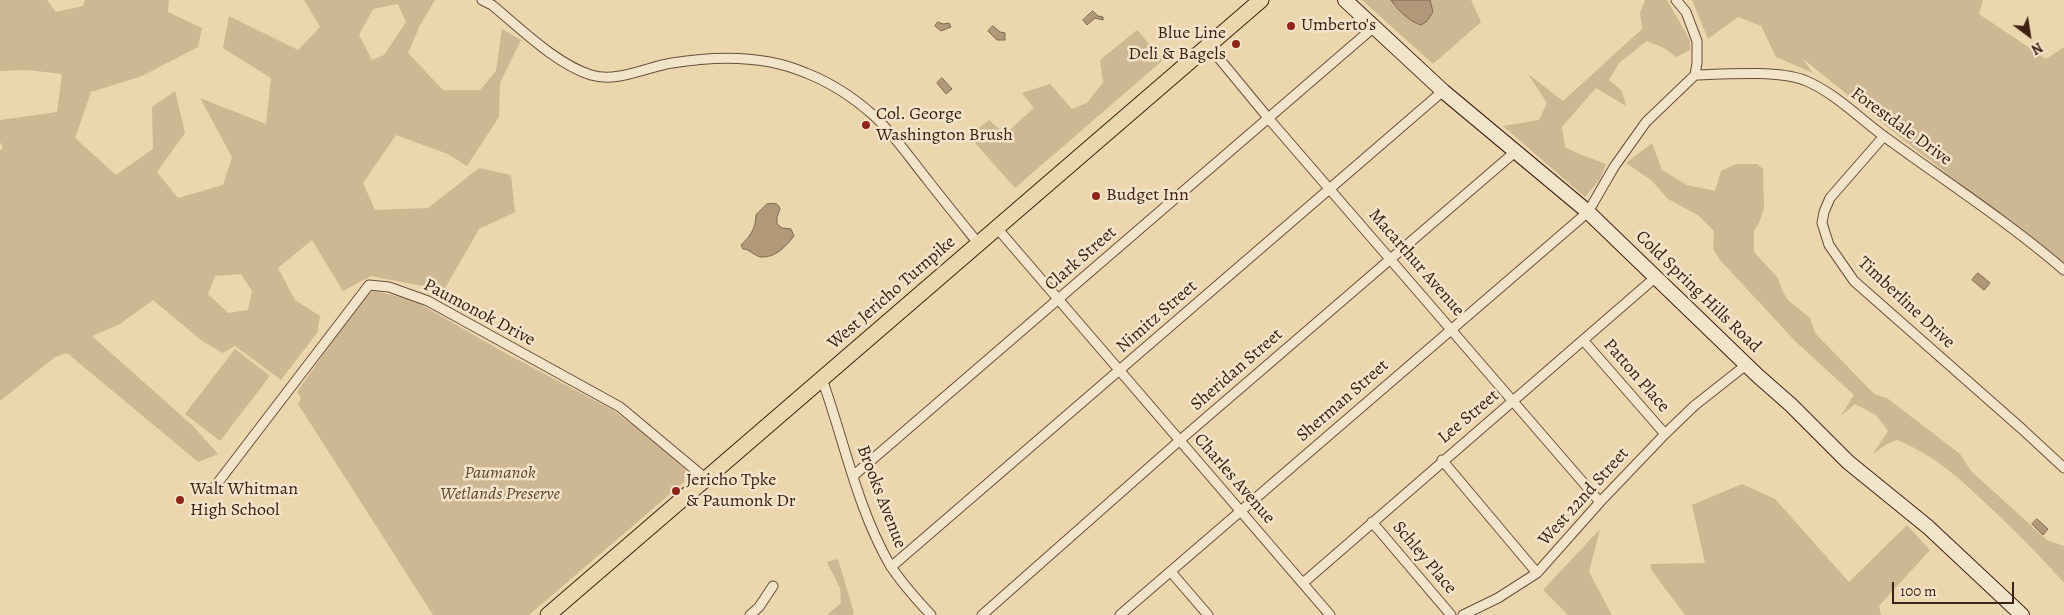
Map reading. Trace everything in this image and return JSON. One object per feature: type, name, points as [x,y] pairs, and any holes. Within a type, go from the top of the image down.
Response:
[{"type":"main road","name":"West Jericho Turnpike","points":[[548,615],[1260,0]]},
{"type":"street","points":[[482,0],[492,5],[553,53],[592,75],[604,77],[621,75],[680,62],[742,59],[772,62],[805,72],[836,89],[878,120],[889,131],[978,243]]},
{"type":"street","name":"Cold Spring Hills Road","points":[[1345,0],[1515,152],[1588,212],[1657,276],[1746,365],[1791,404],[1848,462],[1967,562],[2022,615]]},
{"type":"street","points":[[1676,0],[1686,12],[1697,41],[1695,75]]},
{"type":"street","name":"Clark Street","points":[[853,476],[1374,27]]},
{"type":"street","name":"Macarthur Avenue","points":[[1208,45],[1269,119],[1600,502]]},
{"type":"street","name":"Forestdale Drive","points":[[1695,75],[1781,75],[1804,80],[1827,92],[1884,136],[2035,245],[2064,270]]},
{"type":"street","name":"Sherman Street","points":[[1120,615],[1588,212],[1614,167],[1646,122],[1695,75]]},
{"type":"street","name":"Nimitz Street","points":[[891,567],[1444,90]]},
{"type":"street","name":"Timberline Drive","points":[[1884,136],[1830,198],[1822,223],[1829,245],[1854,281],[2064,468]]},
{"type":"street","name":"Sheridan Street","points":[[982,615],[1179,441],[1515,152]]},
{"type":"street","name":"Charles Avenue","points":[[997,228],[1330,615]]},
{"type":"street","name":"Lee Street","points":[[1303,583],[1442,460],[1657,276]]},
{"type":"street","name":"Paumonok Drive","points":[[213,489],[349,308],[369,285],[389,287],[428,301],[620,406],[705,478]]},
{"type":"street","name":"Patton Place","points":[[1583,340],[1665,434]]},
{"type":"street","name":"West 22nd Street","points":[[1463,615],[1498,598],[1537,573],[1600,502],[1665,434],[1694,406],[1746,365]]},
{"type":"street","name":"Brooks Avenue","points":[[822,379],[853,476],[874,533],[891,567],[926,613]]},
{"type":"street","points":[[1442,460],[1537,573]]},
{"type":"street","name":"Schley Place","points":[[1372,522],[1451,615]]},
{"type":"street","points":[[1171,572],[1208,615]]},
{"type":"street","points":[[750,615],[759,608],[773,586]]},
{"type":"green space","points":[[0,0],[47,0],[56,12],[83,6],[85,0],[169,0],[168,12],[202,28],[198,47],[142,76],[91,92],[75,138],[116,175],[153,149],[152,107],[175,91],[185,133],[157,172],[178,198],[223,185],[232,157],[200,98],[266,124],[271,78],[223,48],[229,16],[298,50],[320,27],[304,0],[435,0],[420,25],[408,53],[443,90],[480,90],[496,71],[502,29],[521,40],[500,83],[499,117],[467,166],[448,154],[396,135],[363,183],[375,210],[428,208],[479,168],[511,175],[515,212],[479,229],[444,290],[371,276],[343,291],[312,240],[278,268],[295,300],[320,316],[317,333],[281,380],[235,346],[223,353],[202,341],[153,300],[120,324],[92,336],[193,426],[218,454],[198,462],[67,353],[55,357],[0,401],[0,150],[3,148],[0,142],[0,120],[57,112],[62,74],[27,70],[0,71]],"holes":[[[398,4],[406,22],[384,55],[372,60],[359,35],[373,9]],[[241,274],[252,291],[248,310],[228,313],[208,294],[215,276]]]},
{"type":"green space","points":[[1362,0],[1391,0],[1396,7],[1427,21],[1433,12],[1430,0],[1471,0],[1481,22],[1433,64]]},
{"type":"green space","points":[[1645,0],[1667,0],[1690,40],[1690,50],[1676,57],[1664,48],[1647,41],[1619,63],[1609,80],[1622,91],[1626,106],[1596,88],[1562,127],[1565,147],[1606,164],[1600,179],[1585,197],[1503,126],[1539,120],[1547,103],[1528,74],[1563,101],[1642,29],[1640,13]]},
{"type":"green space","points":[[1692,0],[1983,0],[1979,14],[2046,59],[2064,47],[2064,263],[1911,146],[1802,58],[1813,73],[1776,57],[1761,26],[1738,17],[1708,39]]},
{"type":"green space","points":[[1137,30],[1163,60],[1015,188],[969,136],[989,120],[1005,134],[1034,108],[1022,93],[1050,84],[1072,109],[1087,103],[1103,82],[1100,60]]},
{"type":"green space","points":[[1652,143],[1662,170],[1687,185],[1715,191],[1721,171],[1736,164],[1757,164],[1763,169],[1764,209],[1759,223],[1754,230],[1754,252],[1778,278],[1788,300],[1810,318],[1815,333],[1874,394],[1887,398],[1960,454],[1971,471],[2047,540],[2064,546],[2064,583],[1995,512],[1938,462],[1897,440],[1887,444],[1873,454],[1888,431],[1876,415],[1855,404],[1840,417],[1854,395],[1795,341],[1720,260],[1713,249],[1714,231],[1698,215],[1668,199],[1651,180],[1626,163]]},
{"type":"green space","name":"Paumanok Wetlands Preserve","points":[[374,291],[413,300],[507,354],[611,409],[653,440],[686,470],[684,482],[529,615],[433,615],[298,404],[301,398],[297,392],[365,295]]},
{"type":"green space","points":[[235,349],[270,376],[220,441],[185,414]]},
{"type":"green space","points":[[1742,484],[1775,499],[1849,582],[1907,525],[1930,550],[1879,606],[1881,615],[1685,615],[1652,571],[1650,564],[1705,563],[1692,505]]},
{"type":"green space","points":[[1600,529],[1589,572],[1612,615],[1568,615],[1543,590]]},
{"type":"green space","points":[[838,559],[853,615],[827,615],[841,603],[840,588],[827,562]]},
{"type":"shaded area","points":[[1391,0],[1430,0],[1433,12],[1427,21],[1421,25],[1404,15]]},
{"type":"shaded area","points":[[1093,11],[1098,16],[1103,17],[1103,20],[1095,18],[1087,25],[1083,20]]},
{"type":"shaded area","points":[[938,22],[943,24],[949,23],[951,27],[941,31],[935,26]]},
{"type":"shaded area","points":[[993,26],[1000,32],[1005,33],[1005,40],[997,40],[988,31]]},
{"type":"shaded area","points":[[942,78],[952,89],[946,94],[937,83]]},
{"type":"shaded area","points":[[773,203],[778,205],[780,209],[777,224],[782,228],[791,229],[794,236],[776,253],[771,256],[761,257],[743,249],[741,245],[752,231],[756,215],[767,204]]},
{"type":"shaded area","points":[[1978,273],[1990,283],[1984,290],[1972,280]]},
{"type":"shaded area","points":[[2037,519],[2048,529],[2043,535],[2032,524]]},
{"type":"place","name":"Umberto's","points":[[1291,26]]},
{"type":"place","name":"Blue Line Deli & Bagels","points":[[1236,44]]},
{"type":"place","name":"Col. George Washington Brush","points":[[866,125]]},
{"type":"place","name":"Budget Inn","points":[[1096,196]]},
{"type":"place","name":"Jericho Tpke & Paumonk Dr","points":[[676,491]]},
{"type":"place","name":"Walt Whitman High School","points":[[180,500]]}]
